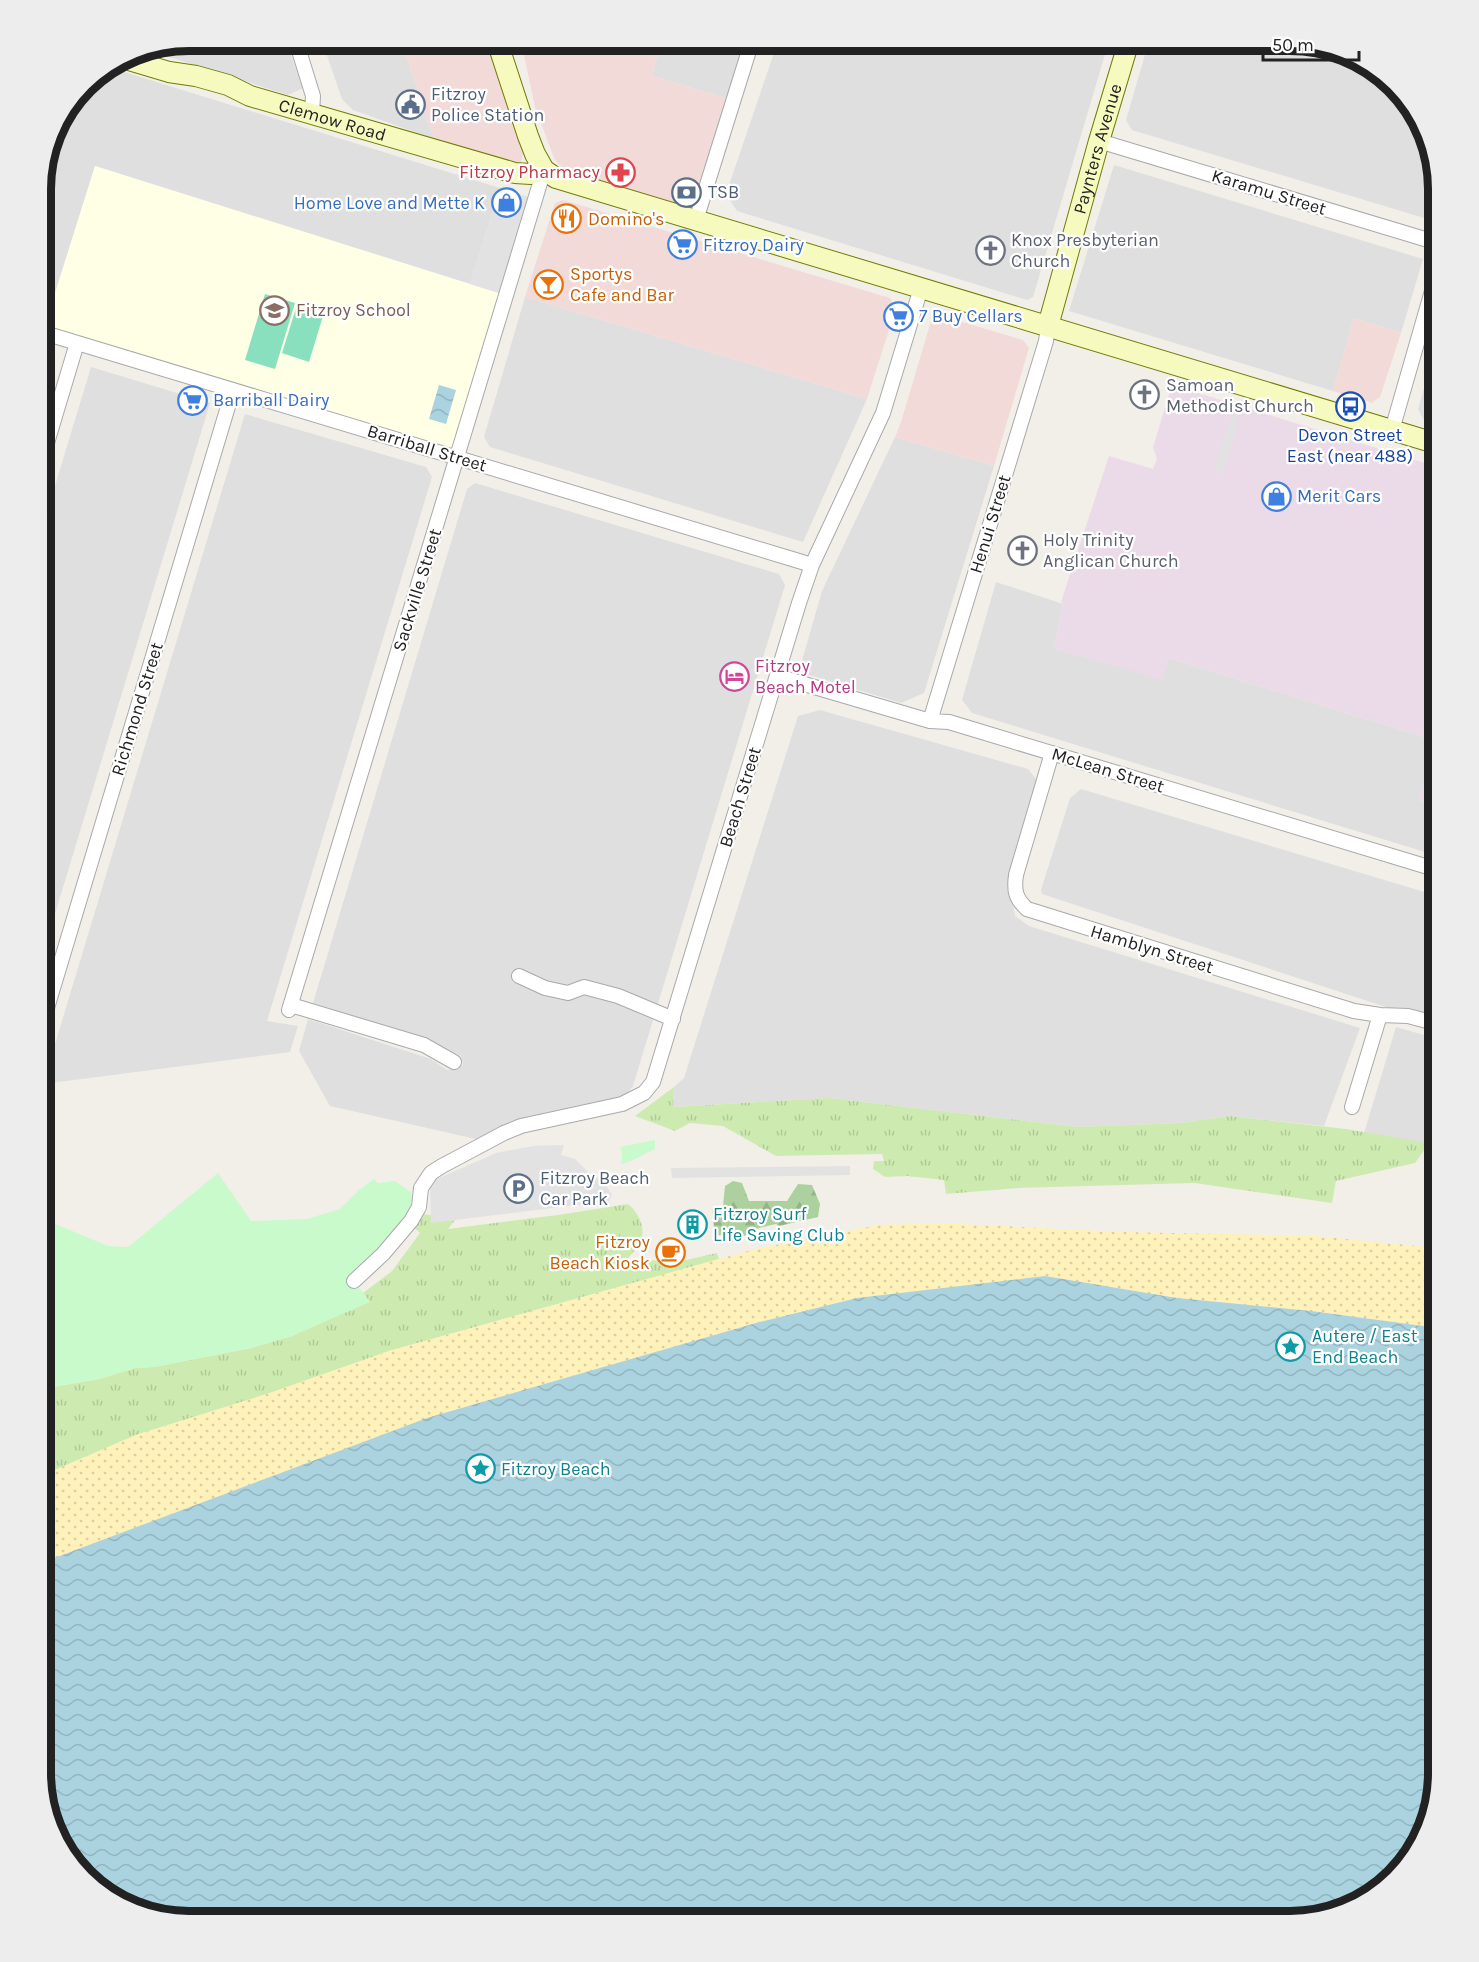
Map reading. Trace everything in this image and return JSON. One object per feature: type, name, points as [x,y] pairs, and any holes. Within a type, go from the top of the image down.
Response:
[{"type":"main road","points":[[500,51],[528,136],[544,170],[562,180],[1428,441]]},
{"type":"main road","name":"Paynters Avenue","points":[[1048,326],[1126,51]]},
{"type":"main road","name":"Clemow Road","points":[[135,62],[176,73],[196,75],[228,85],[250,96],[515,173],[531,174],[544,170]]},
{"type":"street","points":[[300,51],[314,96],[312,113]]},
{"type":"street","points":[[696,220],[749,51]]},
{"type":"street","name":"Karamu Street","points":[[1099,141],[1428,240]]},
{"type":"street","name":"Sackville Street","points":[[454,1062],[424,1045],[290,1008],[544,170]]},
{"type":"street","name":"Beach Street","points":[[354,1281],[383,1254],[411,1221],[419,1208],[421,1188],[432,1173],[521,1126],[607,1109],[636,1099],[653,1082],[799,603],[812,565],[883,413],[921,288]]},
{"type":"street","points":[[1392,430],[1428,305]]},
{"type":"street","name":"Henui Street","points":[[930,721],[1048,326]]},
{"type":"street","name":"Barriball Street","points":[[51,335],[812,565]]},
{"type":"street","points":[[51,430],[77,343]]},
{"type":"street","name":"Richmond Street","points":[[51,995],[233,390]]},
{"type":"street","name":"McLean Street","points":[[777,676],[930,721],[950,722],[1428,867]]},
{"type":"street","name":"Hamblyn Street","points":[[1052,753],[1016,874],[1014,888],[1017,900],[1027,909],[1354,1011],[1408,1016],[1428,1021]]},
{"type":"street","points":[[519,976],[545,988],[568,993],[584,987],[618,996],[673,1019]]},
{"type":"street","points":[[1352,1107],[1380,1015]]},
{"type":"shaded area","points":[[189,51],[290,51],[303,88],[288,95],[161,54]]},
{"type":"shaded area","points":[[325,51],[404,51],[434,139],[353,110],[342,99]]},
{"type":"shaded area","points":[[404,51],[492,51],[523,153],[520,168],[434,139]]},
{"type":"shaded area","points":[[523,51],[659,51],[652,76],[735,101],[703,211],[570,172],[560,166],[554,158],[535,107]]},
{"type":"shaded area","points":[[659,51],[750,51],[735,101],[652,76]]},
{"type":"shaded area","points":[[775,51],[1106,51],[1033,297],[1027,300],[737,211],[726,194]]},
{"type":"shaded area","points":[[1146,51],[1299,51],[1343,61],[1381,85],[1410,120],[1418,136],[1427,171],[1428,219],[1132,130],[1126,120]]},
{"type":"shaded area","points":[[118,70],[500,188],[470,284],[95,166],[51,306],[51,180],[56,153],[61,136],[74,112],[91,91]]},
{"type":"shaded area","points":[[1114,165],[1423,259],[1401,333],[1354,318],[1333,391],[1069,311]]},
{"type":"shaded area","name":"Fitzroy School","points":[[95,166],[505,295],[455,456],[51,327],[51,306]]},
{"type":"shaded area","points":[[500,188],[535,199],[505,295],[470,284]]},
{"type":"shaded area","points":[[563,200],[890,298],[896,308],[867,399],[525,297],[555,203]]},
{"type":"shaded area","points":[[525,297],[867,399],[803,542],[490,447],[484,437]]},
{"type":"shaded area","points":[[939,315],[1023,340],[1029,348],[994,466],[895,437],[931,321]]},
{"type":"shaded area","points":[[1354,318],[1401,333],[1380,397],[1372,403],[1333,391]]},
{"type":"shaded area","points":[[91,367],[210,403],[51,927],[51,499]]},
{"type":"shaded area","points":[[1428,374],[1428,420],[1423,419],[1418,409]]},
{"type":"shaded area","points":[[1172,385],[1428,464],[1428,738],[1169,658],[1162,680],[1054,648],[1063,604],[1061,602],[1109,456],[1153,469],[1157,459],[1153,447]]},
{"type":"shaded area","points":[[1233,413],[1239,420],[1222,475],[1215,469]]},
{"type":"shaded area","points":[[245,414],[426,467],[432,477],[267,1021],[298,1026],[290,1052],[51,1083],[51,1057]]},
{"type":"shaded area","points":[[895,437],[994,466],[924,693],[901,703],[806,674],[801,664],[822,591]]},
{"type":"shaded area","points":[[475,483],[779,574],[785,585],[633,1086],[627,1094],[614,1099],[495,1131],[476,1139],[330,1106],[299,1051],[308,1019],[431,1059],[447,1070],[463,1065],[461,1056],[438,1044],[313,1003],[467,489]]},
{"type":"shaded area","points":[[996,582],[1063,604],[1054,648],[1162,679],[1169,658],[1428,738],[1428,770],[1419,800],[1428,803],[1428,853],[972,713],[962,700]]},
{"type":"shaded area","points":[[820,710],[1028,769],[1040,784],[1011,893],[1015,916],[1029,926],[1360,1028],[1324,1126],[1230,1116],[1181,1123],[1078,1127],[829,1098],[673,1107],[674,1087],[684,1078],[798,716]]},
{"type":"shaded area","points":[[1428,770],[1428,803],[1419,800]]},
{"type":"shaded area","points":[[1081,789],[1428,893],[1428,1015],[1395,1010],[1042,894],[1041,890],[1070,798]]},
{"type":"shaded area","points":[[1396,1027],[1428,1036],[1428,1143],[1364,1133]]},
{"type":"shaded area","name":"Fitzroy Beach Car Park","points":[[564,1145],[561,1155],[575,1159],[592,1176],[603,1180],[612,1195],[609,1201],[431,1223],[430,1182],[496,1153],[533,1146]]},
{"type":"shaded area","points":[[850,1166],[850,1175],[672,1178],[671,1168]]},
{"type":"green space","points":[[265,294],[295,303],[275,369],[245,360]]},
{"type":"green space","points":[[296,308],[323,316],[309,362],[282,353]]},
{"type":"green space","points":[[674,1087],[673,1107],[829,1098],[1078,1127],[1181,1123],[1230,1116],[1346,1129],[1428,1144],[1415,1163],[1336,1181],[1332,1203],[1194,1183],[1018,1188],[946,1194],[944,1180],[908,1176],[885,1177],[873,1169],[874,1161],[884,1161],[882,1154],[776,1156],[723,1126],[690,1123],[675,1131],[635,1116]]},
{"type":"green space","points":[[655,1140],[655,1149],[621,1164],[620,1147]]},
{"type":"green space","points":[[218,1173],[251,1221],[307,1219],[340,1209],[374,1179],[378,1183],[395,1181],[411,1192],[413,1205],[379,1249],[350,1276],[370,1302],[292,1336],[251,1348],[154,1367],[135,1368],[99,1379],[51,1387],[51,1222],[108,1246],[128,1247]]},
{"type":"green space","points":[[733,1181],[742,1183],[749,1201],[787,1201],[798,1184],[812,1185],[820,1204],[818,1217],[759,1228],[731,1243],[725,1234],[715,1236],[712,1209],[723,1206],[725,1186]]},
{"type":"green space","points":[[628,1204],[639,1217],[642,1233],[638,1246],[627,1260],[682,1261],[717,1253],[719,1259],[389,1351],[270,1393],[136,1435],[51,1472],[51,1387],[99,1379],[135,1368],[154,1367],[251,1348],[292,1336],[369,1301],[363,1293],[392,1271],[420,1233],[413,1227],[422,1214],[431,1215],[432,1222],[455,1220],[448,1229]]},
{"type":"sand","points":[[942,1223],[1124,1232],[1316,1236],[1428,1247],[1428,1506],[51,1720],[51,1472],[136,1435],[270,1393],[389,1351],[755,1249],[878,1225]]},
{"type":"water","points":[[439,385],[456,390],[446,424],[429,419]]},
{"type":"water","points":[[1045,1276],[1177,1298],[1311,1311],[1428,1327],[1427,1791],[1418,1826],[1410,1842],[1400,1857],[1381,1877],[1367,1888],[1335,1904],[1290,1911],[180,1911],[144,1904],[112,1888],[85,1864],[74,1850],[61,1826],[52,1791],[51,1559],[427,1418],[756,1323],[857,1298]]},
{"type":"place","name":"Fitzroy Police Station","points":[[410,104]]},
{"type":"place","name":"Fitzroy Pharmacy","points":[[621,172]]},
{"type":"place","name":"TSB","points":[[687,192]]},
{"type":"place","name":"Home Love and Mette K","points":[[506,203]]},
{"type":"place","name":"Domino's","points":[[567,219]]},
{"type":"place","name":"Fitzroy Dairy","points":[[682,245]]},
{"type":"place","name":"Knox Presbyterian Church","points":[[990,250]]},
{"type":"place","name":"Sportys Cafe and Bar","points":[[549,284]]},
{"type":"place","name":"Fitzroy School","points":[[275,310]]},
{"type":"place","name":"7 Buy Cellars","points":[[898,316]]},
{"type":"place","name":"Samoan Methodist Church","points":[[1145,395]]},
{"type":"place","name":"Barriball Dairy","points":[[192,400]]},
{"type":"place","name":"Devon Street East (near 488)","points":[[1350,406]]},
{"type":"place","name":"Merit Cars","points":[[1276,496]]},
{"type":"place","name":"Holy Trinity Anglican Church","points":[[1022,550]]},
{"type":"place","name":"Fitzroy Beach Motel","points":[[734,676]]},
{"type":"place","name":"Fitzroy Beach Car Park","points":[[519,1188]]},
{"type":"place","name":"Fitzroy Surf Life Saving Club","points":[[692,1224]]},
{"type":"place","name":"Fitzroy Beach Kiosk","points":[[671,1252]]},
{"type":"place","name":"Autere / East End Beach","points":[[1291,1346]]},
{"type":"place","name":"Fitzroy Beach","points":[[480,1469]]}]
